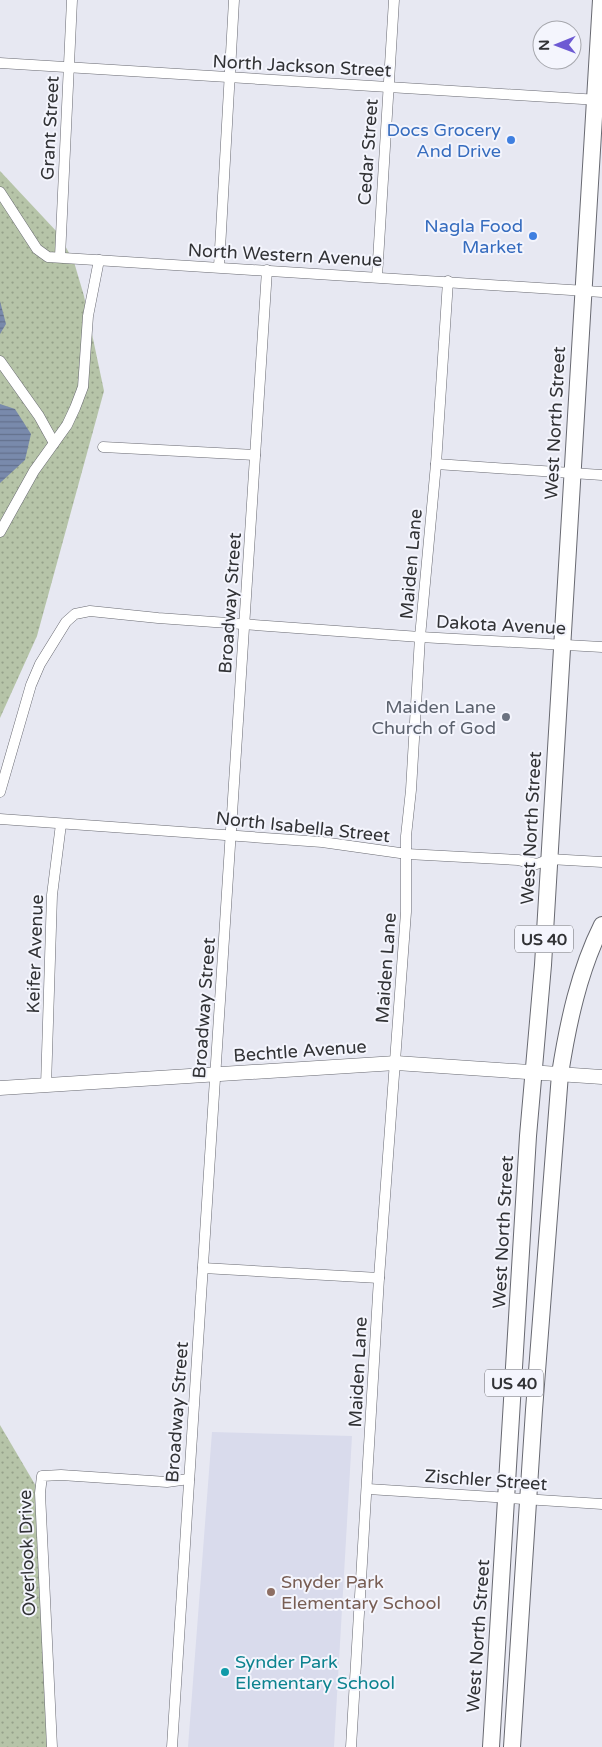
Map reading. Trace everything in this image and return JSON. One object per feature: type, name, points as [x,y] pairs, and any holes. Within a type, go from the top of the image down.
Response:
[{"type":"main road","name":"West North Street","points":[[491,1747],[533,1071],[539,1018],[583,291],[598,100],[601,0]]},
{"type":"main road","name":"US 40","points":[[512,1747],[528,1498],[560,1074],[569,1021],[592,945],[602,925]]},
{"type":"main road","name":"Bechtle Avenue","points":[[0,1088],[216,1076],[396,1063],[602,1077]]},
{"type":"street","name":"Grant Street","points":[[60,257],[72,0]]},
{"type":"street","points":[[219,267],[234,0]]},
{"type":"street","name":"Cedar Street","points":[[377,277],[394,0]]},
{"type":"street","name":"North Jackson Street","points":[[0,63],[598,100]]},
{"type":"street","name":"North Western Avenue","points":[[0,192],[37,249],[48,258],[60,257],[602,292]]},
{"type":"street","points":[[0,532],[34,471],[67,425],[83,388],[88,316],[99,260]]},
{"type":"street","name":"Broadway Street","points":[[172,1747],[267,270]]},
{"type":"street","name":"Maiden Lane","points":[[351,1747],[368,1489],[379,1278],[406,912],[406,836],[411,790],[420,637],[436,464],[448,281]]},
{"type":"street","points":[[0,362],[39,416],[54,443]]},
{"type":"street","points":[[103,447],[255,455]]},
{"type":"street","points":[[436,464],[602,475]]},
{"type":"street","name":"Dakota Avenue","points":[[0,792],[31,685],[40,664],[66,622],[75,614],[90,611],[158,618],[420,637],[602,646]]},
{"type":"street","name":"North Isabella Street","points":[[0,819],[322,842],[407,854],[518,860],[537,864],[549,859],[602,862]]},
{"type":"street","name":"Keifer Avenue","points":[[46,1086],[52,895],[61,824]]},
{"type":"street","points":[[203,1268],[379,1278]]},
{"type":"street","name":"Overlook Drive","points":[[52,1747],[40,1493],[42,1476],[61,1474],[167,1482],[189,1479]]},
{"type":"street","name":"Zischler Street","points":[[368,1489],[602,1504]]},
{"type":"shaded area","name":"Snyder Park Elementary School","points":[[212,1432],[352,1436],[334,1747],[188,1747]]},
{"type":"green space","points":[[0,171],[58,233],[74,262],[84,296],[104,391],[37,636],[0,718]]},
{"type":"green space","points":[[0,1425],[40,1493],[51,1747],[0,1747]]},
{"type":"water","points":[[0,301],[6,324],[0,334]]},
{"type":"water","points":[[0,404],[15,409],[31,434],[25,460],[0,483]]},
{"type":"place","name":"Docs Grocery And Drive","points":[[511,140]]},
{"type":"place","name":"Nagla Food Market","points":[[533,236]]},
{"type":"place","name":"Maiden Lane Church of God","points":[[506,717]]},
{"type":"place","name":"Snyder Park Elementary School","points":[[271,1592]]},
{"type":"place","name":"Synder Park Elementary School","points":[[225,1672]]}]
